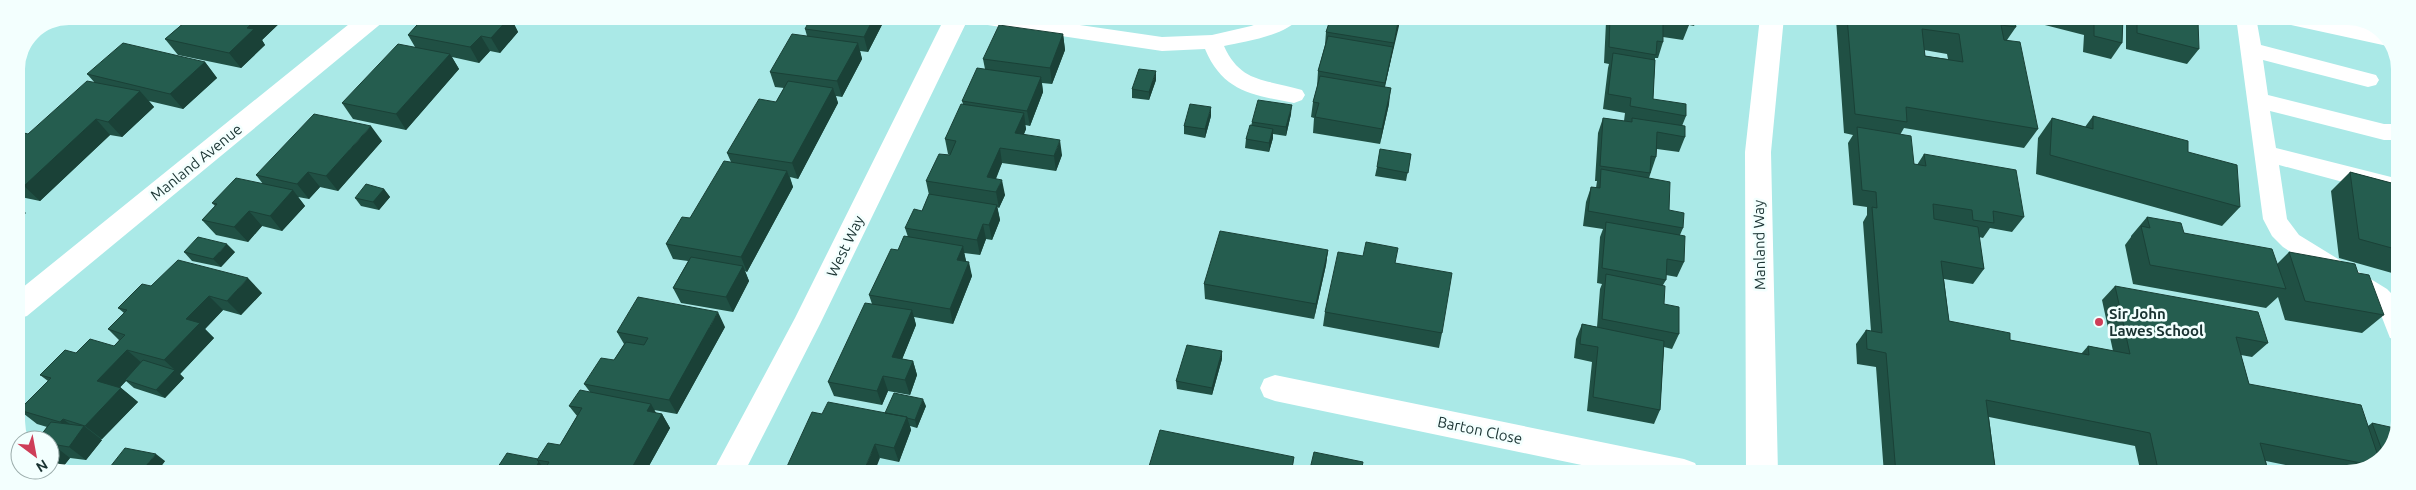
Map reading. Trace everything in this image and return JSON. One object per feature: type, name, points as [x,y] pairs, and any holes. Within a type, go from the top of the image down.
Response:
[{"type":"street","name":"Manland Avenue","points":[[25,301],[364,25]]},
{"type":"street","name":"West Way","points":[[732,465],[806,324],[953,25]]},
{"type":"street","name":"Manland Way","points":[[1762,465],[1758,152],[1771,25]]},
{"type":"street","points":[[2325,25],[2378,38]]},
{"type":"street","name":"Barton Close","points":[[1275,388],[1641,465]]},
{"type":"lane","points":[[1035,25],[1162,44],[1212,42],[1256,32],[1275,25]]},
{"type":"lane","points":[[2247,25],[2275,219],[2280,230],[2291,241],[2378,296],[2391,309]]},
{"type":"lane","points":[[1212,42],[1224,66],[1235,77],[1251,86],[1294,95]]},
{"type":"lane","points":[[2250,50],[2368,80]]},
{"type":"lane","points":[[2258,100],[2384,132],[2391,132]]},
{"type":"lane","points":[[2266,154],[2391,186]]},
{"type":"building","points":[[181,25],[250,25],[247,28],[254,29],[229,53],[165,39]]},
{"type":"building","points":[[417,25],[503,25],[491,38],[481,36],[470,47],[408,35]]},
{"type":"building","points":[[807,25],[870,25],[864,37],[805,29]]},
{"type":"building","points":[[999,25],[1063,34],[1050,68],[983,59]]},
{"type":"building","points":[[1328,25],[1397,25],[1394,43],[1326,32]]},
{"type":"building","points":[[1610,25],[1663,25],[1663,42],[1657,41],[1656,55],[1609,47]]},
{"type":"building","points":[[1848,25],[2001,25],[2004,40],[2020,42],[2038,129],[1906,107],[1907,122],[1855,114]],"holes":[[[1922,29],[1959,34],[1963,62],[1925,56]]]},
{"type":"building","points":[[2094,25],[2123,25],[2122,43],[2094,36]]},
{"type":"building","points":[[2137,25],[2198,25],[2199,49],[2137,33]]},
{"type":"building","points":[[792,34],[858,43],[837,81],[770,72]]},
{"type":"building","points":[[1328,36],[1393,47],[1385,83],[1318,71]]},
{"type":"building","points":[[123,43],[205,62],[170,94],[87,74]]},
{"type":"building","points":[[398,44],[450,54],[396,114],[342,103]]},
{"type":"building","points":[[1613,53],[1655,60],[1653,99],[1686,104],[1686,116],[1630,106],[1631,98],[1608,94]]},
{"type":"building","points":[[977,68],[1041,77],[1027,111],[962,101]]},
{"type":"building","points":[[1139,69],[1156,71],[1149,92],[1132,89]]},
{"type":"building","points":[[1320,76],[1391,88],[1382,129],[1315,117],[1319,103],[1313,102]]},
{"type":"building","points":[[87,81],[140,91],[108,122],[96,119],[25,185],[25,133],[28,134]]},
{"type":"building","points":[[788,81],[833,88],[792,163],[727,153],[759,99],[776,102]]},
{"type":"building","points":[[1258,100],[1292,105],[1286,127],[1252,122]]},
{"type":"building","points":[[961,104],[1024,113],[1015,133],[1060,140],[1054,156],[1000,148],[987,177],[1002,180],[996,192],[926,181],[939,154],[950,155],[956,141],[945,139]]},
{"type":"building","points":[[1190,104],[1211,107],[1205,129],[1184,126]]},
{"type":"building","points":[[314,114],[371,126],[326,176],[308,172],[297,184],[256,175]]},
{"type":"building","points":[[2093,116],[2188,141],[2188,152],[2237,165],[2240,207],[2050,155],[2052,118],[2093,129]]},
{"type":"building","points":[[1603,118],[1632,122],[1632,118],[1685,126],[1685,137],[1657,132],[1656,157],[1651,156],[1650,173],[1600,166]]},
{"type":"building","points":[[1250,125],[1273,129],[1269,143],[1246,139]]},
{"type":"building","points":[[1857,127],[1911,136],[1914,164],[1926,166],[1924,154],[2016,170],[2024,217],[1993,211],[1994,223],[1973,220],[1972,210],[1933,204],[1934,219],[1978,227],[1984,269],[1941,261],[1949,321],[2010,333],[2010,340],[2089,355],[2088,346],[2130,354],[2115,286],[2258,312],[2268,343],[2236,337],[2249,384],[2361,405],[2377,453],[2361,463],[2260,443],[2266,465],[2157,465],[2150,433],[1986,400],[1995,465],[1895,465],[1886,353],[1867,349],[1866,330],[1882,333],[1872,207],[1877,208],[1876,192],[1862,190]]},
{"type":"building","points":[[1380,149],[1411,154],[1408,173],[1377,167]]},
{"type":"building","points":[[724,161],[787,171],[741,257],[666,244],[682,217],[690,218]]},
{"type":"building","points":[[1601,169],[1670,182],[1669,210],[1684,213],[1683,228],[1588,211],[1591,187],[1600,188]]},
{"type":"building","points":[[2350,172],[2391,183],[2391,248],[2359,239]]},
{"type":"building","points":[[236,178],[293,190],[270,216],[249,211],[234,227],[202,220],[217,204],[212,203]]},
{"type":"building","points":[[366,184],[384,189],[373,202],[355,198]]},
{"type":"building","points":[[929,194],[997,205],[989,225],[983,224],[977,240],[905,228],[914,209],[922,211]]},
{"type":"building","points":[[2147,217],[2181,223],[2184,233],[2272,249],[2286,289],[2150,265],[2141,226],[2150,228]]},
{"type":"building","points":[[1606,222],[1685,236],[1684,262],[1667,259],[1666,280],[1602,268]]},
{"type":"building","points":[[1220,231],[1328,250],[1316,304],[1204,284]]},
{"type":"building","points":[[904,236],[963,246],[957,260],[969,262],[950,309],[869,295],[891,249],[898,250]]},
{"type":"building","points":[[198,237],[227,244],[213,259],[184,252]]},
{"type":"building","points":[[1366,242],[1398,248],[1395,263],[1452,273],[1442,333],[1325,312],[1338,252],[1363,256]]},
{"type":"building","points":[[2289,252],[2355,264],[2358,273],[2369,275],[2384,315],[2305,301]]},
{"type":"building","points":[[691,257],[743,266],[726,297],[673,288]]},
{"type":"building","points":[[178,260],[248,278],[227,301],[209,296],[186,319],[200,323],[164,360],[127,350],[97,381],[121,388],[85,426],[63,419],[60,422],[25,412],[25,404],[51,378],[40,375],[65,350],[76,353],[90,339],[114,346],[125,335],[108,329],[127,310],[118,308],[142,284],[151,286]]},
{"type":"building","points":[[1606,274],[1665,286],[1664,304],[1679,307],[1679,334],[1602,319]]},
{"type":"building","points":[[638,297],[718,312],[669,400],[584,384],[601,358],[614,360],[626,342],[644,345],[648,338],[617,332]]},
{"type":"building","points":[[865,303],[912,310],[892,357],[913,361],[905,380],[883,376],[877,391],[828,382]]},
{"type":"building","points":[[1582,324],[1664,341],[1660,410],[1593,397],[1598,347],[1580,344]]},
{"type":"building","points":[[1187,345],[1222,351],[1212,388],[1176,381]]},
{"type":"building","points":[[143,360],[175,370],[156,390],[125,380]]},
{"type":"building","points":[[580,390],[651,404],[647,411],[662,414],[633,465],[547,465],[549,462],[537,460],[548,443],[560,445],[582,408],[569,406]]},
{"type":"building","points":[[894,393],[923,399],[915,420],[885,413]]},
{"type":"building","points":[[828,402],[907,417],[894,448],[875,444],[866,465],[788,465],[812,412],[822,414]]},
{"type":"building","points":[[51,422],[84,426],[69,447],[60,445],[60,430],[45,430]]},
{"type":"building","points":[[2372,423],[2390,427],[2389,435],[2381,448]]},
{"type":"building","points":[[1160,430],[1294,457],[1292,465],[1149,465]]},
{"type":"building","points":[[125,448],[156,454],[147,465],[112,465]]},
{"type":"building","points":[[1314,452],[1363,462],[1362,465],[1311,465]]},
{"type":"building","points":[[507,453],[538,459],[539,462],[537,465],[499,465]]},
{"type":"place","name":"Sir John Lawes School","points":[[2099,322]]}]
